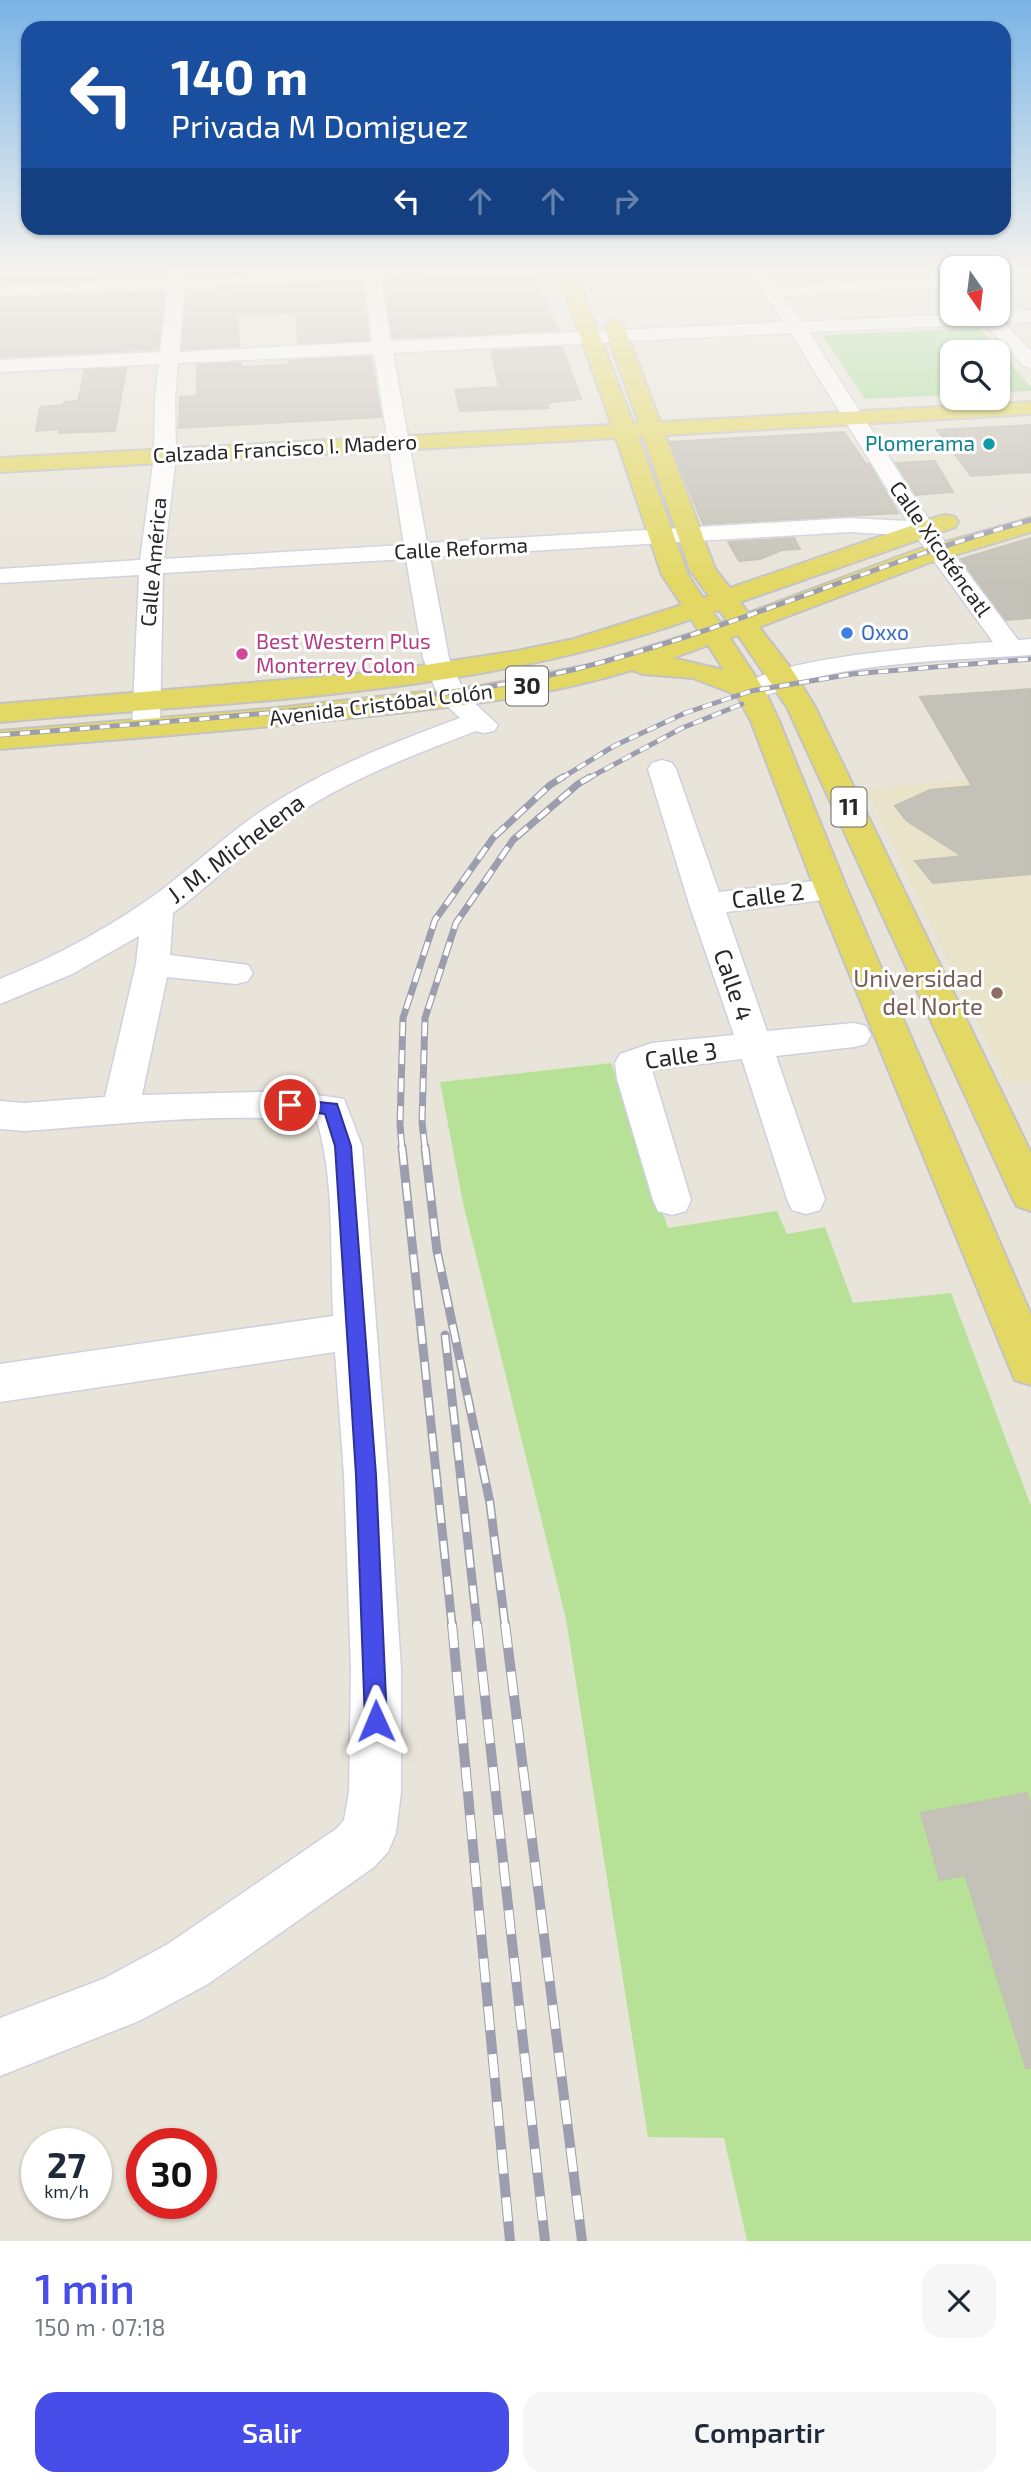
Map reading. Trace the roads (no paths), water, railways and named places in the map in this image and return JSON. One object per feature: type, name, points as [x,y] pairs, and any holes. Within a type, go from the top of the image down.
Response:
[{"type":"main road","name":"11","points":[[611,376],[635,423],[676,536],[675,575],[783,677],[814,732],[1031,1195]]},
{"type":"main road","name":"11","points":[[626,376],[635,423]]},
{"type":"main road","points":[[1010,395],[1031,394]]},
{"type":"main road","name":"Calzada Francisco I. Madero","points":[[848,411],[940,400]]},
{"type":"main road","name":"Calzada Francisco I. Madero","points":[[0,450],[165,448],[848,411],[1031,408]]},
{"type":"main road","name":"Calzada Francisco I. Madero","points":[[0,465],[165,448]]},
{"type":"main road","name":"Avenida Cristóbal Colón","points":[[0,740],[147,715],[440,672],[721,617],[939,552],[1028,509]]},
{"type":"main road","name":"Avenida Cristóbal Colón","points":[[0,713],[147,715],[453,698],[600,671],[923,529],[965,516]]},
{"type":"main road","name":"11","points":[[721,617],[831,889],[1031,1366]]},
{"type":"main road","points":[[600,671],[645,666],[682,666],[720,677],[751,691]]},
{"type":"street","name":"Calle América","points":[[147,715],[151,567],[165,448],[168,376]]},
{"type":"street","points":[[386,376],[440,672],[453,698]]},
{"type":"street","name":"Calle Xicoténcatl","points":[[826,376],[939,552],[1021,648]]},
{"type":"street","name":"Calle Reforma","points":[[0,576],[850,526],[923,529]]},
{"type":"street","points":[[751,691],[783,677],[907,657],[1021,648]]},
{"type":"street","name":"J. M. Michelena","points":[[0,992],[80,955],[157,909],[238,843],[319,787],[414,745],[488,727],[453,698]]},
{"type":"street","name":"Calle 4","points":[[662,769],[806,1199]]},
{"type":"street","name":"Calle 2","points":[[705,904],[831,889]]},
{"type":"street","points":[[121,1109],[153,964],[157,909]]},
{"type":"street","points":[[153,964],[236,972]]},
{"type":"street","name":"Calle 3","points":[[672,1200],[635,1079],[633,1063],[652,1056],[854,1035]]},
{"type":"street","points":[[0,1115],[24,1117],[121,1109],[290,1105],[331,1109],[343,1146],[366,1475],[376,1669],[375,1781],[369,1833],[330,1867],[188,1964],[119,2001],[0,2046]]},
{"type":"street","points":[[0,1383],[354,1331]]},
{"type":"railway","points":[[0,735],[366,703],[550,675],[691,635],[917,556],[1031,520]]},
{"type":"railway","points":[[560,779],[614,746],[685,713],[751,691],[852,674],[1031,659]]},
{"type":"railway","points":[[587,779],[682,728],[742,704]]},
{"type":"railway","points":[[402,1148],[400,1125],[403,1018],[435,920],[493,838],[550,785],[563,777]]},
{"type":"railway","points":[[425,1148],[422,1122],[425,1018],[456,923],[513,840],[578,784],[590,777]]},
{"type":"railway","points":[[402,1147],[452,1625]]},
{"type":"railway","points":[[425,1147],[437,1251],[490,1503],[505,1625]]},
{"type":"railway","points":[[445,1335],[477,1625]]},
{"type":"railway","points":[[452,1624],[510,2241]]},
{"type":"railway","points":[[477,1624],[545,2241]]},
{"type":"railway","points":[[505,1624],[582,2241]]},
{"type":"place","name":"Plomerama","points":[[989,444]]},
{"type":"place","name":"Oxxo","points":[[847,633]]},
{"type":"place","name":"Best Western Plus Monterrey Colon","points":[[242,654]]},
{"type":"place","name":"Universidad del Norte","points":[[997,993]]}]
